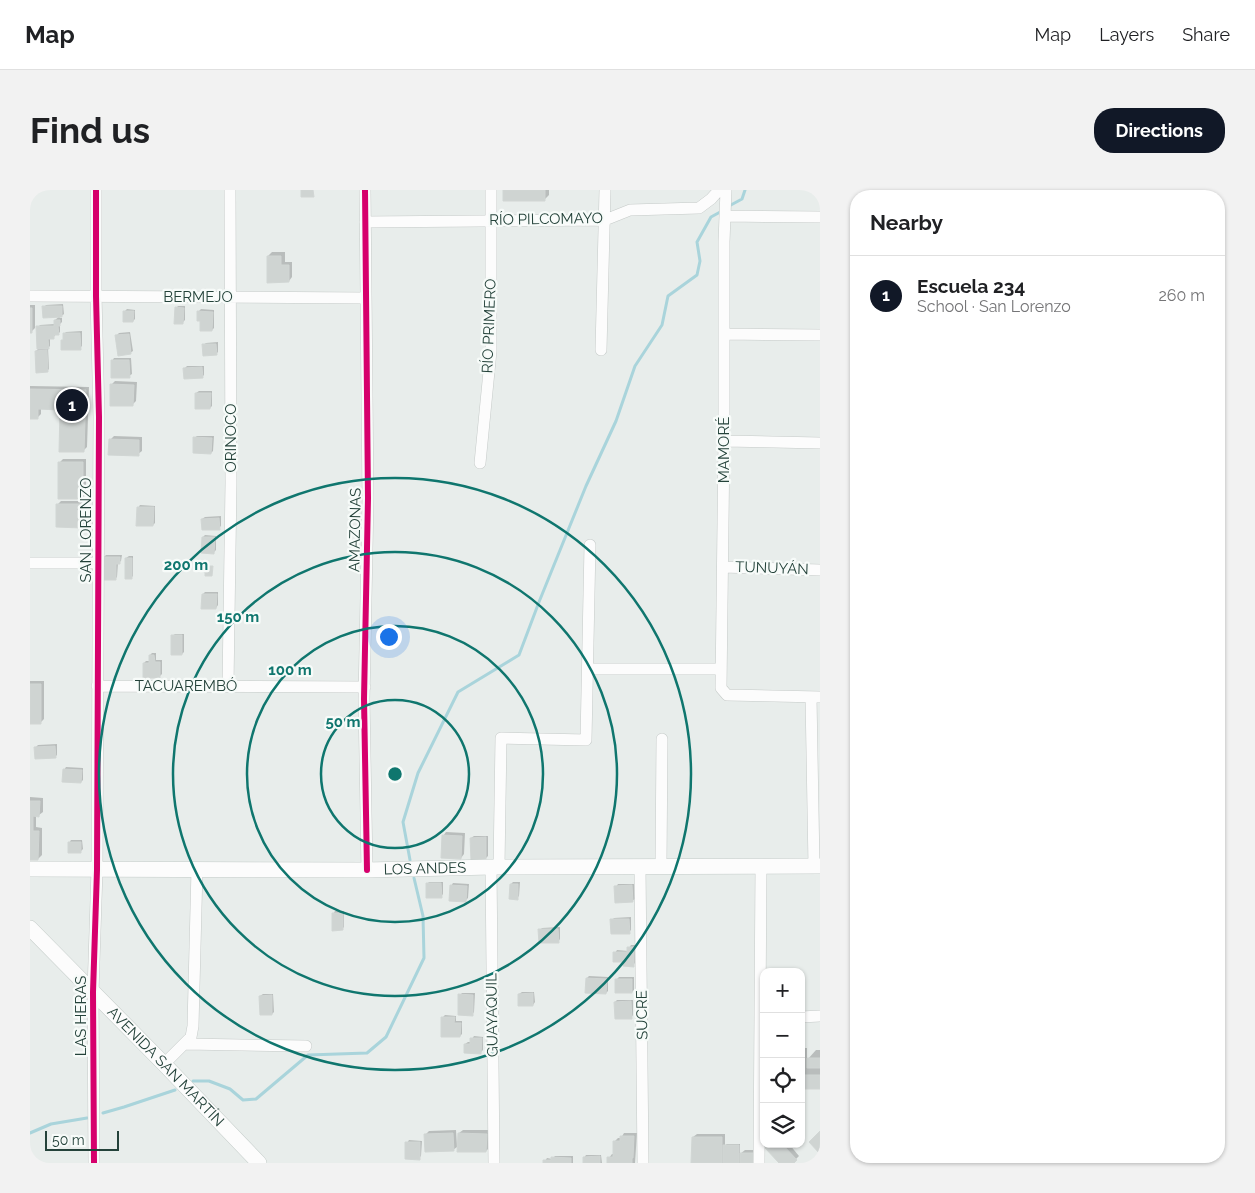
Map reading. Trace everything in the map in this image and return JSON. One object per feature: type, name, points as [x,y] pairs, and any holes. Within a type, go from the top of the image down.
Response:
[{"type":"main road","name":"LOS ANDES","points":[[30,869],[367,870],[495,867],[817,866]]},
{"type":"main road","name":"AVENIDA SAN MARTÍN","points":[[30,928],[258,1163]]},
{"type":"street","name":"SAN LORENZO","points":[[96,190],[99,417],[97,870]]},
{"type":"street","name":"ORINOCO","points":[[228,686],[231,483],[230,190]]},
{"type":"street","name":"AMAZONAS","points":[[365,190],[368,498],[364,687],[367,870]]},
{"type":"street","name":"RÍO PRIMERO","points":[[480,463],[491,351],[491,190]]},
{"type":"street","points":[[601,350],[605,190]]},
{"type":"street","name":"RÍO PILCOMAYO","points":[[365,222],[605,220],[630,210],[699,208],[719,190]]},
{"type":"street","name":"MAMORÉ","points":[[726,190],[721,688],[727,695],[816,697]]},
{"type":"street","points":[[726,216],[820,218]]},
{"type":"street","name":"BERMEJO","points":[[30,296],[366,298]]},
{"type":"street","points":[[724,334],[820,335]]},
{"type":"street","points":[[724,442],[820,443]]},
{"type":"street","points":[[590,545],[588,669],[721,669]]},
{"type":"street","points":[[30,563],[98,563]]},
{"type":"street","name":"TUNUYÁN","points":[[723,567],[820,570]]},
{"type":"street","name":"GUAYAQUIL","points":[[494,1163],[495,867],[502,738],[586,740],[588,669]]},
{"type":"street","name":"TACUAREMBÓ","points":[[97,686],[364,687]]},
{"type":"street","points":[[816,697],[817,866]]},
{"type":"street","points":[[661,866],[662,740]]},
{"type":"street","name":"SUCRE","points":[[640,867],[643,1163]]},
{"type":"street","points":[[761,867],[762,1013]]},
{"type":"street","points":[[164,1064],[191,1038],[193,1026],[197,869]]},
{"type":"street","name":"LAS HERAS","points":[[94,1163],[93,992],[97,870]]},
{"type":"street","points":[[805,1016],[820,1016]]},
{"type":"street","points":[[185,1044],[306,1046]]},
{"type":"street","points":[[759,1163],[761,1058]]},
{"type":"building","points":[[301,190],[313,190],[314,197],[301,197]]},
{"type":"building","points":[[503,190],[545,190],[545,201],[503,201]]},
{"type":"building","points":[[267,256],[281,256],[281,265],[289,265],[289,282],[267,283]]},
{"type":"building","points":[[42,306],[62,306],[62,317],[43,318]]},
{"type":"building","points":[[175,307],[184,308],[183,324],[174,324]]},
{"type":"building","points":[[30,308],[32,308],[32,333],[30,333]]},
{"type":"building","points":[[123,311],[134,311],[133,322],[123,322]]},
{"type":"building","points":[[197,311],[213,312],[212,331],[200,331]]},
{"type":"building","points":[[54,320],[60,320],[60,326],[58,326],[59,335],[54,335],[54,339],[48,339],[49,349],[37,349],[36,326],[54,326]]},
{"type":"building","points":[[63,333],[80,333],[81,350],[61,350]]},
{"type":"building","points":[[129,334],[131,354],[118,356],[115,335]]},
{"type":"building","points":[[202,344],[216,344],[217,355],[203,356]]},
{"type":"building","points":[[47,350],[48,372],[36,373],[35,351]]},
{"type":"building","points":[[111,360],[129,360],[130,378],[111,378]]},
{"type":"building","points":[[202,367],[203,378],[184,379],[183,368]]},
{"type":"building","points":[[110,384],[134,385],[133,406],[110,406]]},
{"type":"building","points":[[30,389],[86,390],[84,452],[59,452],[60,410],[38,409],[38,419],[30,419]]},
{"type":"building","points":[[195,393],[211,393],[210,409],[195,409]]},
{"type":"building","points":[[193,437],[212,438],[211,454],[193,453]]},
{"type":"building","points":[[109,439],[139,440],[139,456],[108,455]]},
{"type":"building","points":[[58,462],[83,462],[83,499],[58,499]]},
{"type":"building","points":[[56,504],[83,504],[82,528],[56,527]]},
{"type":"building","points":[[137,507],[154,507],[153,526],[136,526]]},
{"type":"building","points":[[219,518],[220,530],[202,530],[201,519]]},
{"type":"building","points":[[202,537],[215,537],[214,554],[201,553]]},
{"type":"building","points":[[102,557],[120,557],[120,564],[116,564],[116,580],[102,580]]},
{"type":"building","points":[[125,558],[132,558],[132,579],[125,579]]},
{"type":"building","points":[[205,566],[213,566],[212,576],[205,576]]},
{"type":"building","points":[[202,594],[217,594],[216,609],[201,609]]},
{"type":"building","points":[[171,635],[182,635],[182,655],[171,655]]},
{"type":"building","points":[[149,655],[154,655],[155,662],[160,662],[160,678],[143,678],[143,663],[149,663]]},
{"type":"building","points":[[30,684],[41,684],[41,724],[30,724]]},
{"type":"building","points":[[55,746],[56,758],[35,759],[34,747]]},
{"type":"building","points":[[63,769],[82,770],[81,783],[62,782]]},
{"type":"building","points":[[30,801],[40,801],[39,817],[33,816],[33,831],[39,831],[38,860],[30,860]]},
{"type":"building","points":[[442,835],[462,836],[461,859],[441,858]]},
{"type":"building","points":[[486,837],[486,859],[471,860],[470,838]]},
{"type":"building","points":[[68,842],[81,842],[81,853],[68,853]]},
{"type":"building","points":[[426,883],[441,883],[442,898],[426,898]]},
{"type":"building","points":[[510,884],[518,884],[518,900],[509,899]]},
{"type":"building","points":[[450,885],[467,886],[466,902],[449,901]]},
{"type":"building","points":[[632,885],[633,902],[615,903],[614,886]]},
{"type":"building","points":[[332,913],[343,913],[343,930],[332,931]]},
{"type":"building","points":[[610,919],[629,919],[630,934],[611,934]]},
{"type":"building","points":[[538,929],[558,929],[559,943],[539,943]]},
{"type":"building","points":[[627,947],[634,947],[634,967],[623,966],[624,962],[613,962],[613,952],[627,952]]},
{"type":"building","points":[[586,978],[607,979],[606,994],[585,993]]},
{"type":"building","points":[[615,979],[632,979],[632,993],[615,993]]},
{"type":"building","points":[[533,993],[533,1006],[518,1006],[518,994]]},
{"type":"building","points":[[458,994],[473,995],[473,1016],[458,1015]]},
{"type":"building","points":[[272,995],[272,1015],[260,1015],[259,996]]},
{"type":"building","points":[[631,1001],[632,1019],[615,1019],[614,1002]]},
{"type":"building","points":[[441,1017],[455,1017],[454,1023],[461,1023],[460,1037],[441,1037]]},
{"type":"building","points":[[470,1038],[482,1038],[481,1054],[464,1053],[464,1044],[470,1044]]},
{"type":"building","points":[[807,1058],[820,1058],[820,1068],[807,1068]]},
{"type":"building","points":[[805,1075],[820,1075],[820,1089],[805,1089]]},
{"type":"building","points":[[820,1131],[820,1154],[809,1142]]},
{"type":"building","points":[[453,1133],[454,1151],[425,1152],[424,1134]]},
{"type":"building","points":[[458,1133],[487,1134],[486,1152],[457,1152]]},
{"type":"building","points":[[620,1136],[634,1136],[632,1163],[607,1163],[607,1157],[613,1157],[613,1141],[620,1141]]},
{"type":"building","points":[[692,1137],[722,1137],[722,1163],[691,1163]]},
{"type":"building","points":[[405,1142],[420,1142],[420,1160],[405,1159]]},
{"type":"building","points":[[723,1145],[739,1145],[739,1163],[723,1163]]},
{"type":"building","points":[[765,1148],[786,1148],[797,1160],[794,1163],[779,1163]]},
{"type":"building","points":[[740,1153],[758,1153],[758,1163],[740,1163]]},
{"type":"building","points":[[600,1156],[600,1163],[583,1163],[583,1157]]},
{"type":"building","points":[[551,1157],[571,1158],[571,1163],[543,1163],[543,1160],[551,1160]]},
{"type":"waterway","points":[[729,206],[742,199],[745,190]]},
{"type":"waterway","points":[[410,860],[403,822],[418,773],[458,692],[519,655],[586,486],[616,421],[635,366],[662,325],[668,296],[697,275],[700,261],[697,242],[711,217],[722,211]]},
{"type":"waterway","points":[[193,1081],[209,1081],[230,1089],[243,1100],[256,1099],[308,1055],[367,1053],[386,1037],[424,958],[423,916],[414,878]]},
{"type":"waterway","points":[[103,1113],[175,1090]]},
{"type":"waterway","points":[[30,1133],[51,1124],[87,1118]]},
{"type":"cycle path","points":[[94,1163],[93,992],[97,870],[99,417],[96,190]]},
{"type":"cycle path","points":[[365,190],[368,498],[364,699],[367,870]]},
{"type":"place","name":"Escuela 234","points":[[72,405]]}]
